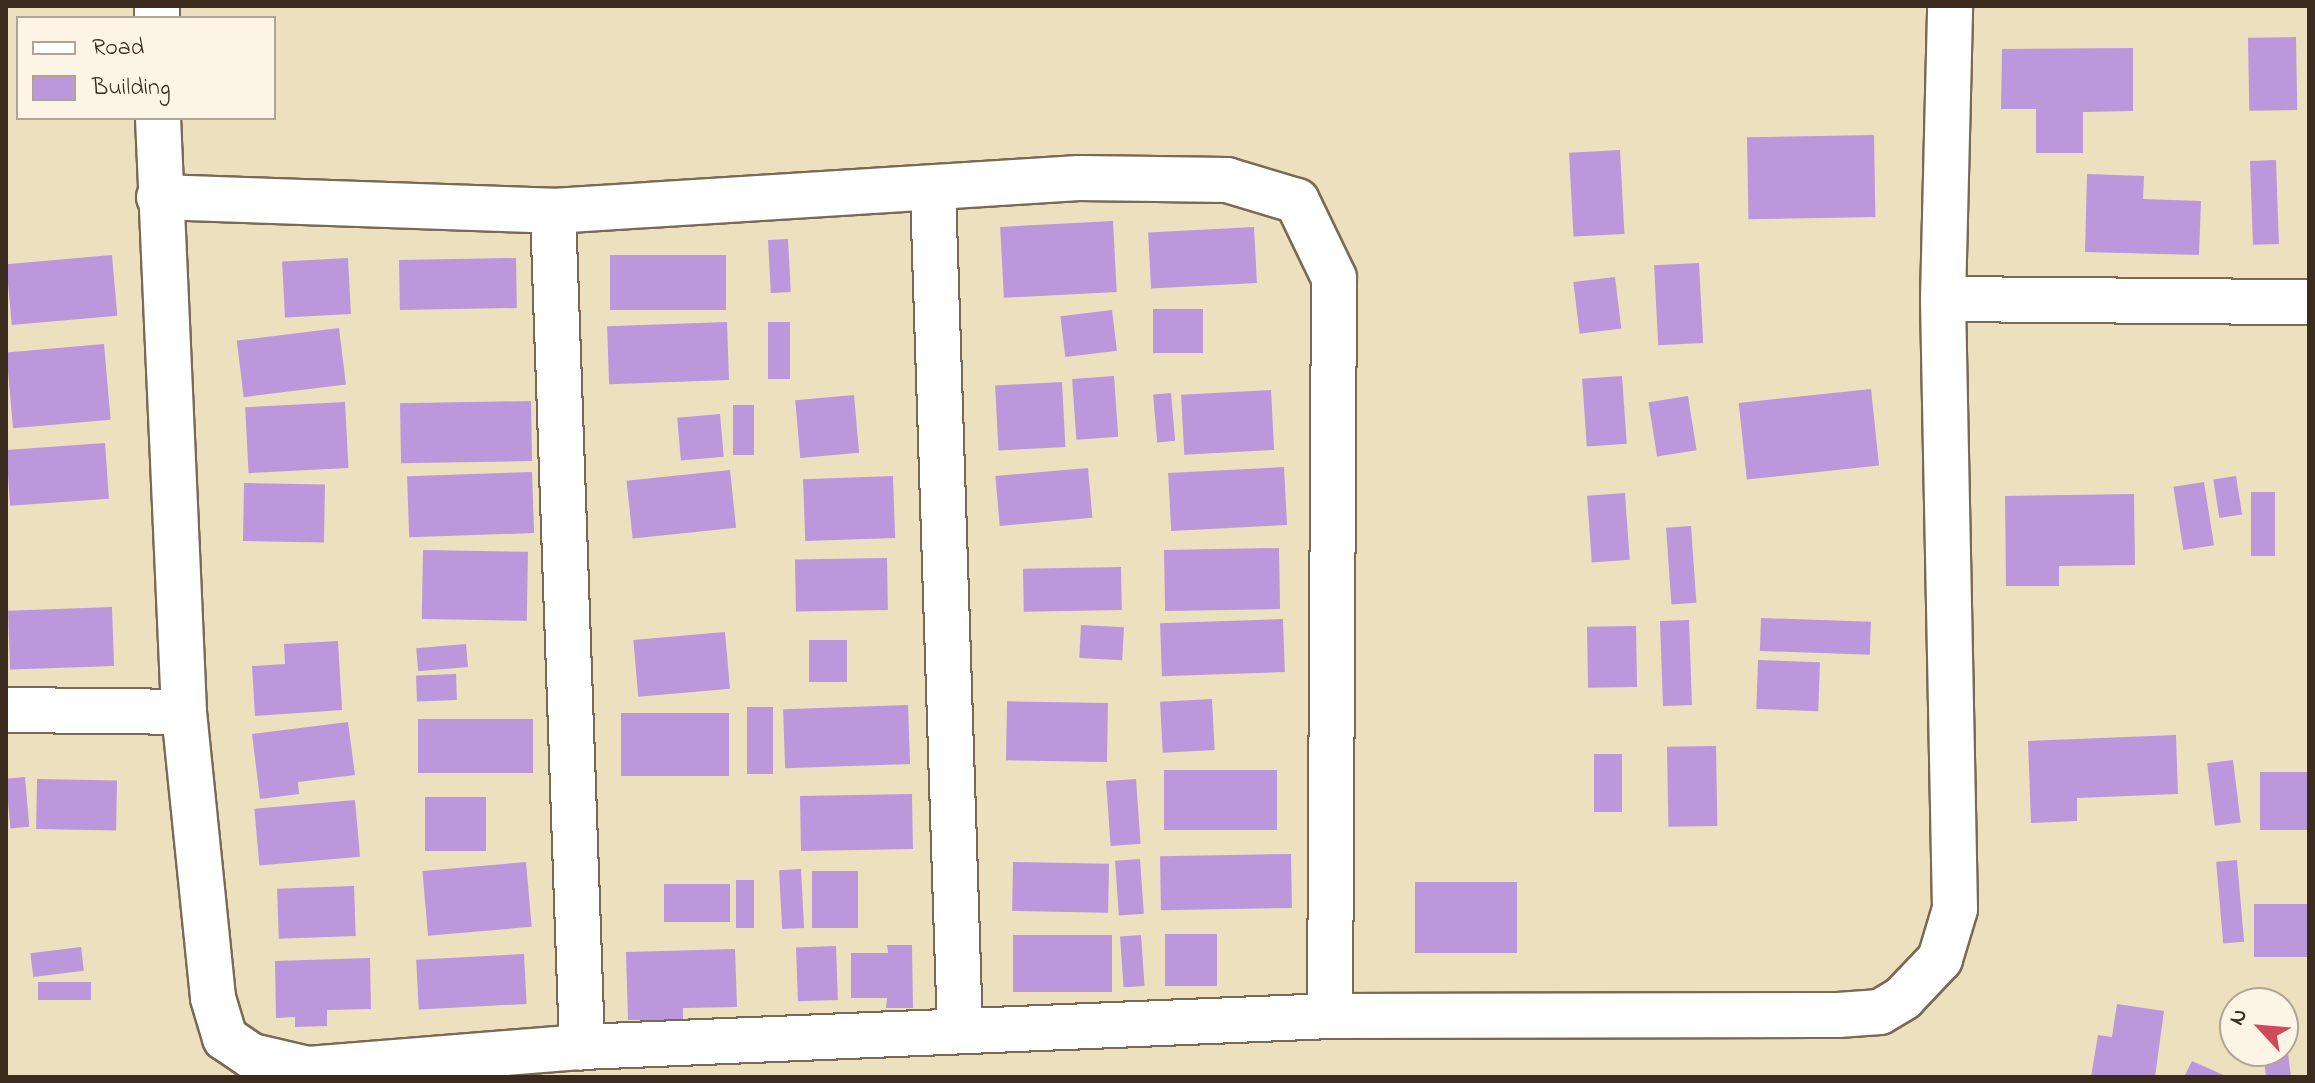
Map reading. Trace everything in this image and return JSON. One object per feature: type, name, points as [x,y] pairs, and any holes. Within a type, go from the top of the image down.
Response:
[{"type":"street","points":[[158,120],[159,197],[184,712],[213,998],[225,1038],[252,1056],[308,1069],[582,1047],[1330,1016],[1880,1012],[1940,959],[1955,909],[1943,299],[1950,6]]},
{"type":"street","points":[[159,197],[553,211],[933,191],[1079,178],[1227,180],[1297,201],[1334,278],[1330,1016]]},
{"type":"street","points":[[933,191],[960,1031]]},
{"type":"street","points":[[553,211],[582,1047]]},
{"type":"street","points":[[1943,299],[2309,302]]},
{"type":"street","points":[[6,710],[184,712]]},
{"type":"building","points":[[2296,37],[2297,110],[2249,111],[2248,38]]},
{"type":"building","points":[[2133,48],[2133,111],[2083,112],[2083,153],[2036,153],[2036,109],[2001,109],[2002,49]]},
{"type":"building","points":[[1874,135],[1875,217],[1748,219],[1747,137]]},
{"type":"building","points":[[1620,150],[1624,234],[1573,237],[1569,153]]},
{"type":"building","points":[[2276,160],[2279,244],[2253,245],[2250,161]]},
{"type":"building","points":[[2087,174],[2144,176],[2143,199],[2201,201],[2199,255],[2085,252]]},
{"type":"building","points":[[1113,221],[1117,292],[1004,298],[1000,227]]},
{"type":"building","points":[[1254,227],[1257,283],[1151,288],[1148,233]]},
{"type":"building","points":[[788,239],[791,292],[771,293],[768,240]]},
{"type":"building","points":[[112,255],[117,316],[12,325],[6,264]]},
{"type":"building","points":[[610,255],[726,255],[726,310],[610,310]]},
{"type":"building","points":[[348,258],[351,314],[285,317],[282,261]]},
{"type":"building","points":[[516,258],[517,308],[400,310],[399,260]]},
{"type":"building","points":[[1699,263],[1703,343],[1658,345],[1654,265]]},
{"type":"building","points":[[1615,277],[1621,329],[1580,334],[1573,282]]},
{"type":"building","points":[[1153,309],[1203,309],[1203,353],[1153,353]]},
{"type":"building","points":[[1112,310],[1117,351],[1065,357],[1060,316]]},
{"type":"building","points":[[727,322],[729,380],[609,384],[607,326]]},
{"type":"building","points":[[768,322],[790,322],[790,379],[768,379]]},
{"type":"building","points":[[339,328],[346,385],[244,397],[237,341]]},
{"type":"building","points":[[104,344],[111,420],[13,428],[6,353]]},
{"type":"building","points":[[1114,376],[1118,437],[1076,440],[1072,379]]},
{"type":"building","points":[[1622,376],[1627,444],[1587,447],[1582,379]]},
{"type":"building","points":[[1062,382],[1065,447],[998,450],[995,386]]},
{"type":"building","points":[[1871,389],[1879,466],[1747,479],[1739,403]]},
{"type":"building","points":[[1271,390],[1274,450],[1184,455],[1181,395]]},
{"type":"building","points":[[1171,393],[1175,441],[1157,442],[1153,395]]},
{"type":"building","points":[[854,395],[859,453],[800,458],[795,400]]},
{"type":"building","points":[[1688,396],[1697,450],[1657,457],[1648,402]]},
{"type":"building","points":[[531,401],[532,461],[401,463],[400,403]]},
{"type":"building","points":[[345,402],[348,468],[249,473],[245,407]]},
{"type":"building","points":[[733,405],[754,405],[754,455],[733,455]]},
{"type":"building","points":[[720,414],[724,457],[681,461],[677,418]]},
{"type":"building","points":[[105,443],[109,499],[10,506],[6,450]]},
{"type":"building","points":[[1284,467],[1287,525],[1171,531],[1168,473]]},
{"type":"building","points":[[1088,468],[1092,518],[1000,526],[995,476]]},
{"type":"building","points":[[730,470],[736,528],[633,539],[627,481]]},
{"type":"building","points":[[532,472],[534,533],[409,537],[407,476]]},
{"type":"building","points":[[893,476],[895,538],[805,541],[803,479]]},
{"type":"building","points":[[2236,476],[2242,515],[2219,518],[2213,480]]},
{"type":"building","points":[[2204,482],[2214,545],[2183,550],[2173,487]]},
{"type":"building","points":[[244,483],[325,484],[324,542],[243,541]]},
{"type":"building","points":[[2251,492],[2275,492],[2275,556],[2251,556]]},
{"type":"building","points":[[1625,493],[1630,560],[1592,562],[1587,496]]},
{"type":"building","points":[[2134,494],[2135,565],[2059,566],[2059,586],[2006,586],[2005,496]]},
{"type":"building","points":[[1691,526],[1696,603],[1671,605],[1666,528]]},
{"type":"building","points":[[1279,548],[1280,609],[1165,611],[1164,550]]},
{"type":"building","points":[[423,550],[528,552],[527,621],[422,619]]},
{"type":"building","points":[[887,558],[888,610],[796,612],[795,560]]},
{"type":"building","points":[[1121,567],[1122,610],[1024,612],[1023,569]]},
{"type":"building","points":[[112,607],[114,666],[10,670],[8,611]]},
{"type":"building","points":[[1761,618],[1871,622],[1870,655],[1760,651]]},
{"type":"building","points":[[1283,619],[1285,672],[1162,676],[1160,623]]},
{"type":"building","points":[[1689,620],[1692,705],[1663,706],[1660,621]]},
{"type":"building","points":[[1081,625],[1124,627],[1122,660],[1079,658]]},
{"type":"building","points":[[1636,626],[1637,687],[1588,688],[1587,627]]},
{"type":"building","points":[[725,632],[730,689],[638,697],[633,640]]},
{"type":"building","points":[[809,640],[847,640],[847,682],[809,682]]},
{"type":"building","points":[[338,641],[342,710],[255,716],[252,666],[285,664],[284,644]]},
{"type":"building","points":[[466,644],[468,667],[418,671],[416,648]]},
{"type":"building","points":[[1758,660],[1820,662],[1818,711],[1756,709]]},
{"type":"building","points":[[456,674],[457,700],[417,701],[416,675]]},
{"type":"building","points":[[1212,699],[1215,750],[1163,753],[1160,702]]},
{"type":"building","points":[[1007,701],[1108,703],[1107,762],[1006,760]]},
{"type":"building","points":[[908,705],[910,764],[785,768],[783,709]]},
{"type":"building","points":[[747,707],[773,707],[773,774],[747,774]]},
{"type":"building","points":[[621,713],[729,713],[729,776],[621,776]]},
{"type":"building","points":[[418,719],[533,719],[533,773],[418,773]]},
{"type":"building","points":[[348,722],[355,775],[298,782],[299,794],[260,799],[252,734]]},
{"type":"building","points":[[2176,735],[2178,794],[2077,798],[2077,821],[2031,823],[2028,741]]},
{"type":"building","points":[[1716,746],[1717,826],[1668,827],[1667,747]]},
{"type":"building","points":[[1594,754],[1622,754],[1622,812],[1594,812]]},
{"type":"building","points":[[2233,760],[2241,823],[2215,826],[2207,763]]},
{"type":"building","points":[[1164,770],[1277,770],[1277,830],[1164,830]]},
{"type":"building","points":[[2260,772],[2309,772],[2309,830],[2260,830]]},
{"type":"building","points":[[25,777],[29,827],[10,828],[6,779]]},
{"type":"building","points":[[37,779],[117,780],[116,830],[36,829]]},
{"type":"building","points":[[1136,779],[1141,844],[1111,846],[1106,781]]},
{"type":"building","points":[[912,794],[913,849],[801,851],[800,796]]},
{"type":"building","points":[[425,797],[486,797],[486,851],[425,851]]},
{"type":"building","points":[[355,800],[360,857],[259,866],[254,809]]},
{"type":"building","points":[[1291,854],[1292,908],[1161,910],[1160,856]]},
{"type":"building","points":[[1140,859],[1144,914],[1119,916],[1115,861]]},
{"type":"building","points":[[2237,860],[2244,942],[2223,944],[2216,862]]},
{"type":"building","points":[[526,862],[532,927],[428,936],[422,871]]},
{"type":"building","points":[[1013,862],[1109,864],[1108,913],[1012,911]]},
{"type":"building","points":[[801,869],[804,928],[782,929],[779,870]]},
{"type":"building","points":[[812,871],[858,871],[858,928],[812,928]]},
{"type":"building","points":[[736,880],[754,880],[754,928],[736,928]]},
{"type":"building","points":[[1415,882],[1517,882],[1517,953],[1415,953]]},
{"type":"building","points":[[664,884],[730,884],[730,922],[664,922]]},
{"type":"building","points":[[354,886],[356,936],[279,939],[277,889]]},
{"type":"building","points":[[2254,904],[2309,904],[2309,957],[2254,957]]},
{"type":"building","points":[[1165,934],[1217,934],[1217,986],[1165,986]]},
{"type":"building","points":[[1013,935],[1112,935],[1112,992],[1013,992]]},
{"type":"building","points":[[1141,935],[1145,986],[1124,987],[1120,936]]},
{"type":"building","points":[[887,945],[912,945],[913,1008],[886,1008],[887,998],[851,998],[851,953],[888,953]]},
{"type":"building","points":[[836,946],[838,1000],[798,1001],[796,947]]},
{"type":"building","points":[[81,947],[84,971],[33,977],[30,953]]},
{"type":"building","points":[[735,949],[737,1007],[683,1008],[683,1030],[644,1031],[644,1020],[628,1020],[626,952]]},
{"type":"building","points":[[524,954],[527,1004],[419,1010],[416,960]]},
{"type":"building","points":[[370,958],[371,1009],[327,1010],[327,1026],[295,1027],[295,1017],[276,1018],[275,961]]},
{"type":"building","points":[[38,982],[91,982],[91,1000],[38,1000]]},
{"type":"building","points":[[2117,1004],[2164,1011],[2155,1077],[2091,1077],[2098,1035],[2112,1037]]},
{"type":"building","points":[[2192,1061],[2228,1077],[2184,1077]]},
{"type":"building","points":[[2265,1067],[2290,1067],[2291,1077],[2266,1077]]}]
